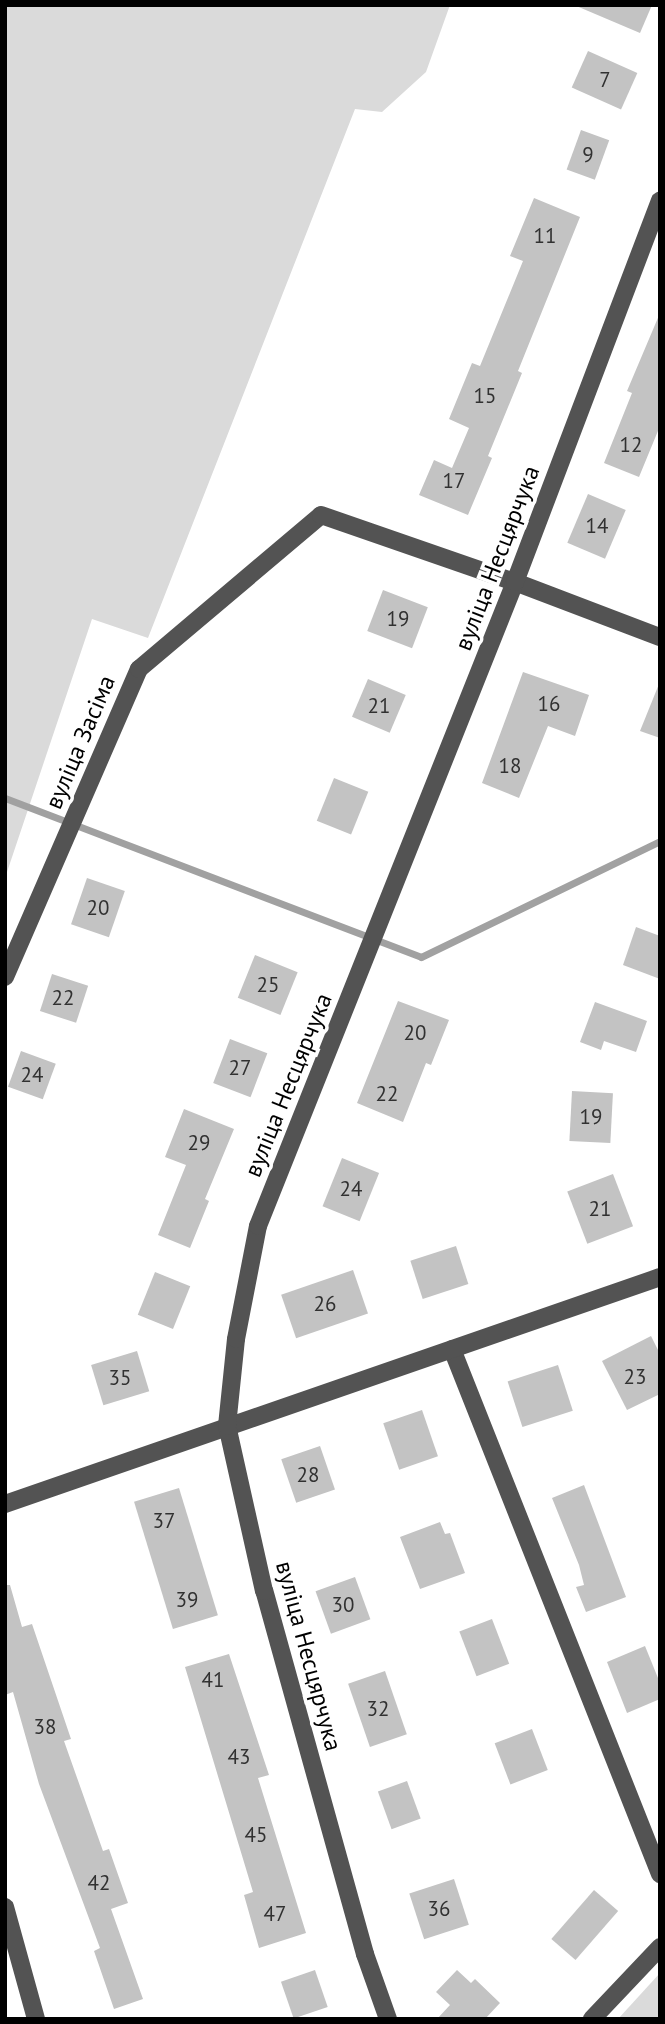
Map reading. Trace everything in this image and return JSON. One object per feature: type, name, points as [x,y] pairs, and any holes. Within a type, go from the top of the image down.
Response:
[{"type":"street","name":"вуліца Несцярчука","points":[[388,2019],[365,1954],[264,1591],[227,1426],[236,1339],[258,1226],[515,582],[660,201]]},
{"type":"street","name":"вуліца Засіма","points":[[5,977],[139,669],[321,515],[515,582]]},
{"type":"street","points":[[515,582],[660,637]]},
{"type":"street","points":[[5,1504],[660,1276]]},
{"type":"street","points":[[452,1349],[660,1874]]},
{"type":"street","points":[[5,1907],[36,2019]]},
{"type":"street","points":[[592,2019],[660,1947]]},
{"type":"shaded area","points":[[5,5],[450,5],[426,72],[382,112],[355,109],[148,638],[92,619],[5,878]]},
{"type":"shaded area","points":[[660,1973],[660,2019],[618,2019]]},
{"type":"building","points":[[574,5],[652,5],[640,33]]},
{"type":"building","points":[[588,51],[637,73],[621,110],[572,88]]},
{"type":"building","points":[[581,130],[609,140],[595,180],[567,169]]},
{"type":"building","points":[[534,198],[580,217],[518,371],[522,373],[488,456],[492,458],[468,515],[419,495],[434,460],[452,468],[469,428],[449,419],[472,363],[480,366],[523,261],[510,256]]},
{"type":"building","points":[[660,313],[660,426],[639,477],[604,463],[632,393],[627,391]]},
{"type":"building","points":[[588,494],[626,510],[605,559],[567,543]]},
{"type":"building","points":[[383,590],[428,607],[412,648],[367,631]]},
{"type":"building","points":[[523,672],[589,695],[575,736],[548,726],[519,798],[482,783]]},
{"type":"building","points":[[368,679],[406,695],[390,733],[352,717]]},
{"type":"building","points":[[660,684],[660,738],[640,731]]},
{"type":"building","points":[[334,778],[368,792],[351,835],[317,821]]},
{"type":"building","points":[[87,878],[125,891],[109,937],[71,924]]},
{"type":"building","points":[[636,927],[660,936],[660,979],[623,965]]},
{"type":"building","points":[[255,955],[298,972],[280,1015],[238,998]]},
{"type":"building","points":[[52,974],[88,986],[76,1023],[40,1011]]},
{"type":"building","points":[[398,1001],[449,1020],[431,1065],[426,1063],[403,1122],[357,1103]]},
{"type":"building","points":[[595,1002],[647,1021],[636,1052],[604,1041],[601,1050],[580,1042]]},
{"type":"building","points":[[230,1039],[267,1053],[250,1097],[213,1083]]},
{"type":"building","points":[[21,1051],[56,1064],[43,1099],[8,1087]]},
{"type":"building","points":[[572,1091],[613,1093],[610,1143],[569,1141]]},
{"type":"building","points":[[184,1109],[234,1129],[205,1199],[209,1201],[190,1248],[158,1235],[186,1165],[165,1157]]},
{"type":"building","points":[[342,1158],[379,1173],[360,1221],[323,1206]]},
{"type":"building","points":[[613,1174],[633,1226],[587,1244],[567,1192]]},
{"type":"building","points":[[456,1246],[468,1284],[423,1299],[410,1261]]},
{"type":"building","points":[[353,1270],[368,1313],[296,1338],[281,1295]]},
{"type":"building","points":[[155,1272],[190,1286],[173,1329],[138,1315]]},
{"type":"building","points":[[651,1336],[660,1354],[660,1394],[627,1410],[602,1361]]},
{"type":"building","points":[[137,1351],[149,1391],[103,1405],[91,1365]]},
{"type":"building","points":[[558,1365],[573,1411],[522,1427],[508,1381]]},
{"type":"building","points":[[422,1410],[438,1456],[399,1470],[383,1423]]},
{"type":"building","points":[[320,1446],[335,1489],[296,1503],[281,1459]]},
{"type":"building","points":[[584,1485],[626,1597],[586,1612],[576,1587],[584,1585],[579,1565],[552,1498]]},
{"type":"building","points":[[179,1488],[218,1615],[173,1629],[134,1502]]},
{"type":"building","points":[[440,1522],[445,1534],[450,1533],[465,1573],[420,1589],[400,1537]]},
{"type":"building","points":[[355,1577],[370,1619],[331,1634],[316,1591]]},
{"type":"building","points":[[5,1585],[10,1585],[22,1627],[32,1624],[71,1739],[64,1741],[103,1851],[109,1849],[128,1903],[111,1909],[143,1999],[114,2009],[94,1951],[100,1948],[39,1784],[13,1692],[5,1695]]},
{"type":"building","points":[[492,1619],[509,1664],[477,1676],[459,1632]]},
{"type":"building","points":[[645,1646],[660,1683],[660,1699],[627,1713],[607,1662]]},
{"type":"building","points":[[229,1654],[269,1775],[258,1778],[306,1933],[259,1948],[244,1895],[253,1892],[185,1667]]},
{"type":"building","points":[[385,1671],[407,1734],[370,1747],[348,1684]]},
{"type":"building","points":[[532,1729],[548,1770],[510,1784],[495,1743]]},
{"type":"building","points":[[407,1781],[421,1819],[392,1829],[378,1792]]},
{"type":"building","points":[[454,1879],[469,1925],[424,1939],[409,1894]]},
{"type":"building","points":[[594,1890],[618,1911],[576,1960],[551,1939]]},
{"type":"building","points":[[315,1970],[328,2007],[294,2019],[281,1982]]},
{"type":"building","points":[[457,1970],[471,1983],[475,1979],[500,2003],[485,2019],[437,2019],[450,2005],[436,1992]]},
{"type":"waterway","points":[[5,798],[421,957],[660,841]]}]
